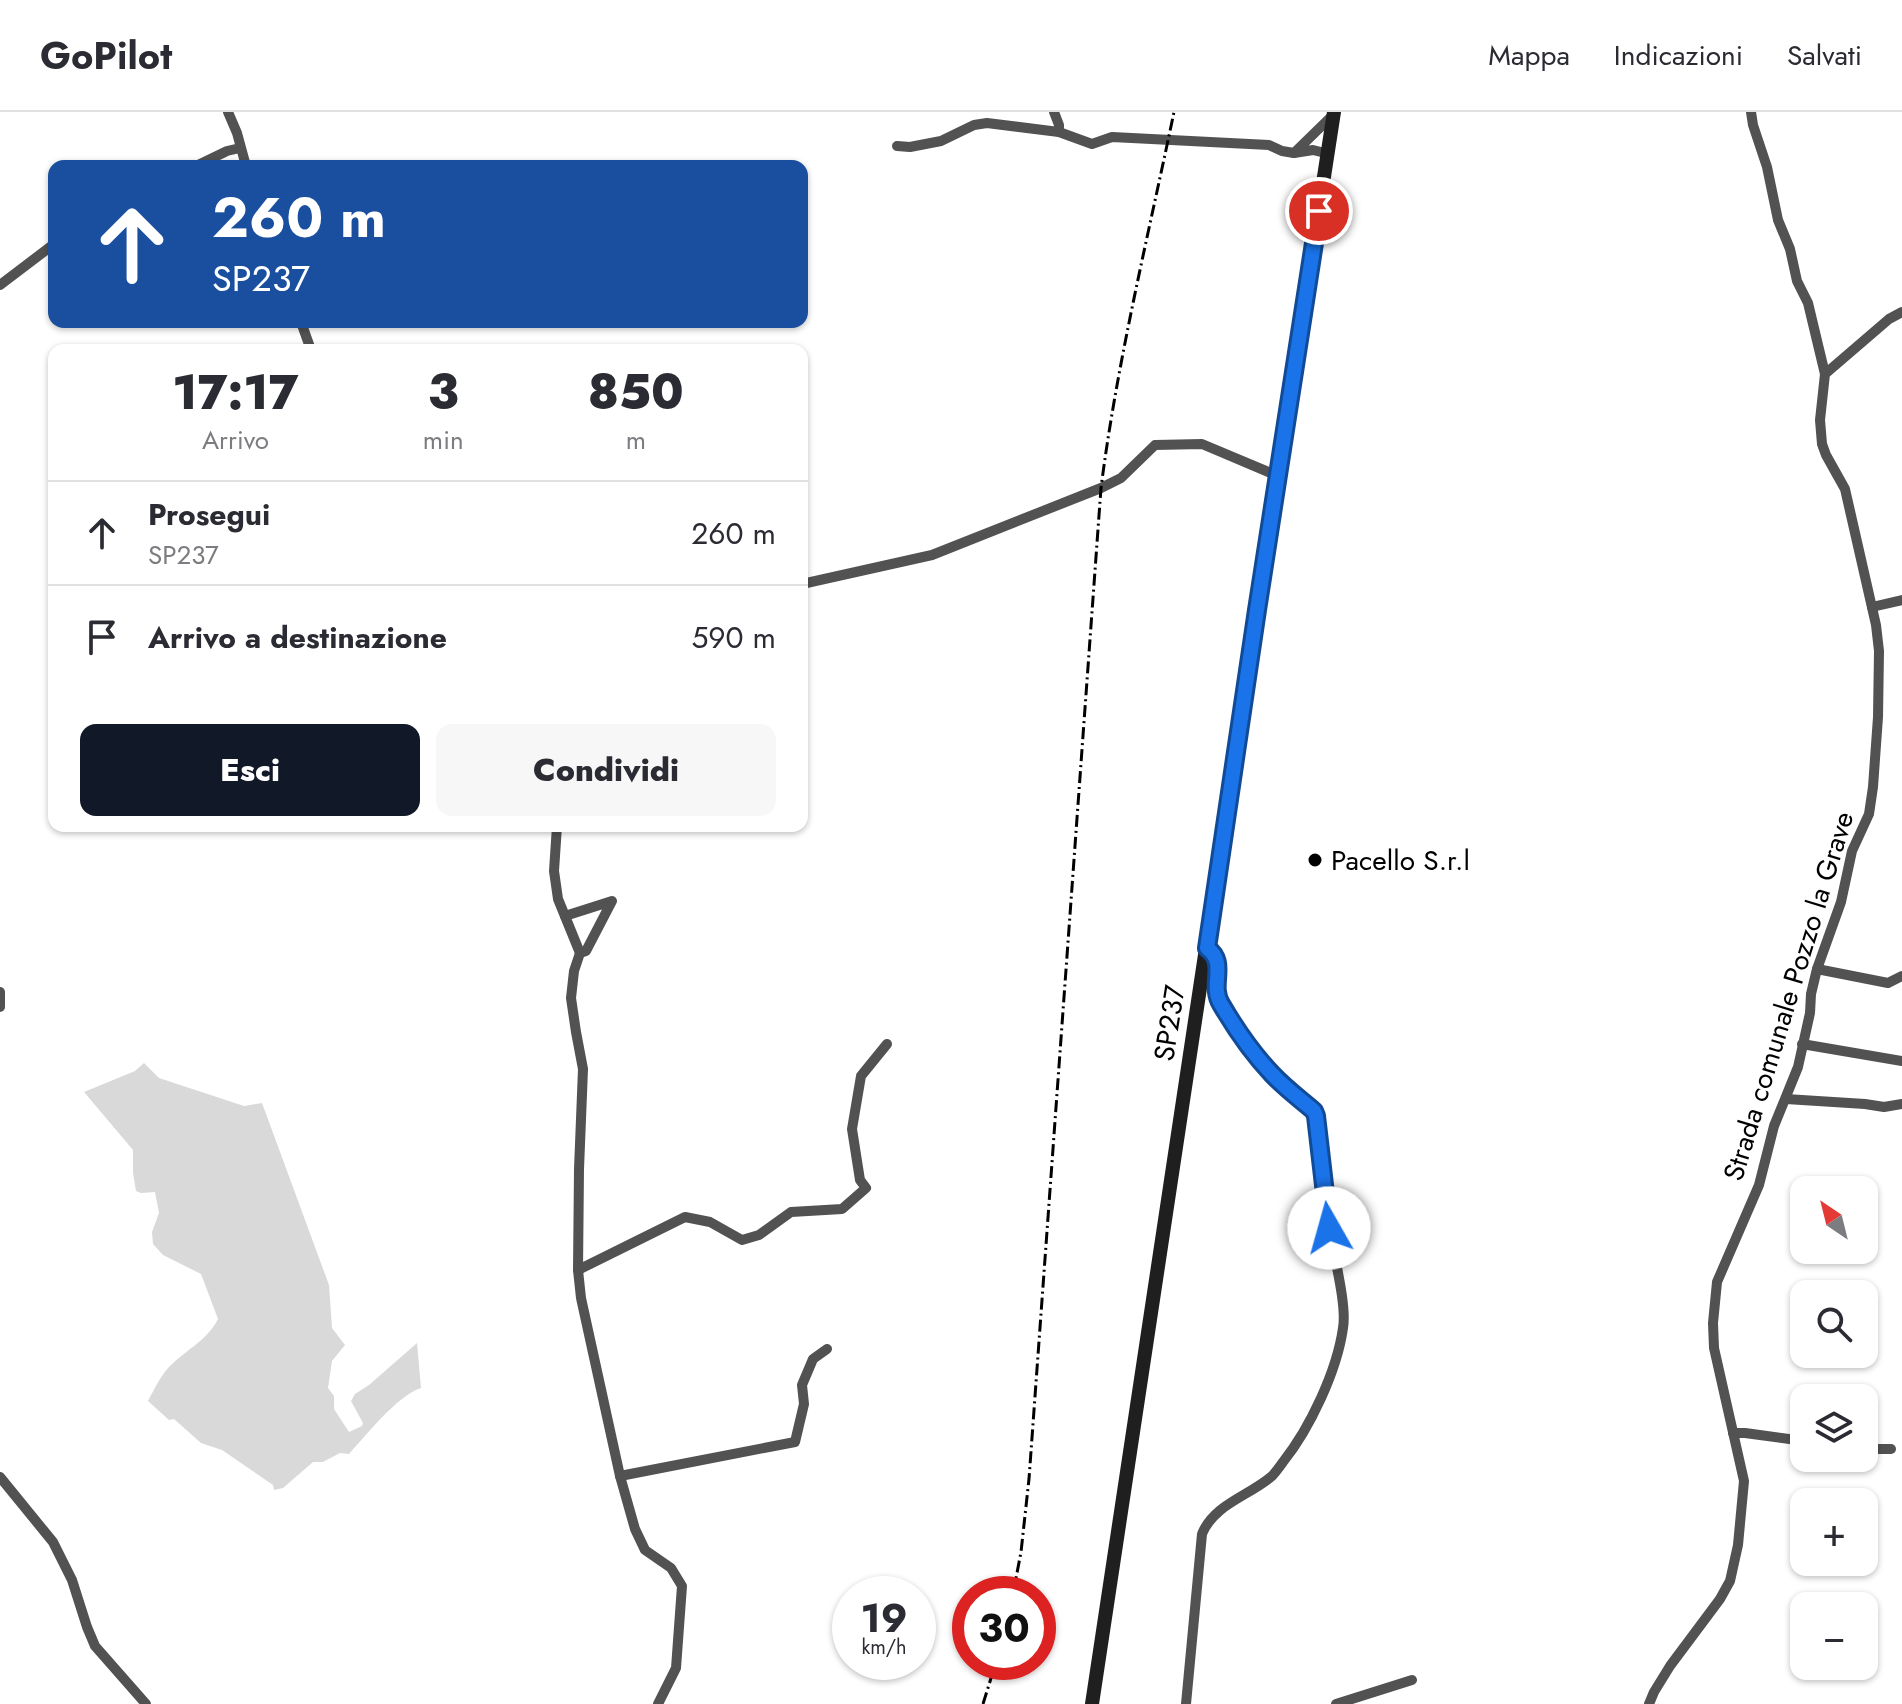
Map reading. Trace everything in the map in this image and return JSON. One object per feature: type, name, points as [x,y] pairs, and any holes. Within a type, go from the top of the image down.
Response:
[{"type":"main road","name":"SP237","points":[[1092,1704],[1334,113]]},
{"type":"street","points":[[228,112],[244,160]]},
{"type":"street","points":[[1054,112],[1059,132]]},
{"type":"street","name":"Strada comunale Pozzo la Grave","points":[[1649,1704],[1670,1666],[1730,1581],[1738,1545],[1744,1481],[1714,1348],[1717,1282],[1759,1185],[1774,1126],[1798,1067],[1817,969],[1841,902],[1852,851],[1869,814],[1880,684],[1879,651],[1872,607],[1845,489],[1822,444],[1820,420],[1825,374],[1808,303],[1797,281],[1790,249],[1778,220],[1751,112]]},
{"type":"street","points":[[1294,153],[1334,113]]},
{"type":"street","points":[[897,146],[910,147],[941,141],[974,125],[987,123],[1059,132],[1092,144],[1112,137],[1269,145],[1294,153],[1313,150],[1329,154]]},
{"type":"street","points":[[208,160],[240,148]]},
{"type":"street","points":[[0,285],[48,249]]},
{"type":"street","points":[[1825,374],[1889,319],[1902,312]]},
{"type":"street","points":[[808,583],[932,555],[1101,488],[1121,478],[1155,445],[1202,444],[1278,476]]},
{"type":"street","points":[[1872,607],[1902,600]]},
{"type":"street","points":[[557,832],[554,871],[558,899],[580,953],[571,998],[583,1069],[578,1270],[581,1298],[620,1476],[635,1529],[645,1550],[671,1568],[682,1586],[676,1668],[658,1704]]},
{"type":"street","points":[[565,916],[612,901],[586,951],[580,953]]},
{"type":"street","points":[[1186,1704],[1202,1534],[1211,1518],[1272,1476],[1285,1460],[1315,1412],[1344,1327],[1316,1116],[1270,1071],[1219,1002],[1216,993],[1217,961],[1207,948]]},
{"type":"street","points":[[1817,969],[1888,983],[1902,976]]},
{"type":"street","points":[[0,992],[0,1007]]},
{"type":"street","points":[[578,1270],[685,1217],[710,1222],[742,1240],[759,1235],[791,1212],[842,1209],[866,1188],[860,1180],[852,1129],[861,1076],[887,1044]]},
{"type":"street","points":[[1802,1044],[1902,1061]]},
{"type":"street","points":[[1786,1099],[1884,1107],[1902,1104]]},
{"type":"street","points":[[620,1476],[795,1442],[804,1404],[802,1385],[813,1359],[827,1349]]},
{"type":"street","points":[[1733,1433],[1790,1439]]},
{"type":"street","points":[[1878,1449],[1891,1449]]},
{"type":"street","points":[[0,1477],[53,1542],[72,1580],[95,1646],[146,1704]]},
{"type":"street","points":[[1336,1704],[1412,1680]]},
{"type":"shaded area","points":[[144,1063],[159,1078],[244,1106],[262,1103],[329,1285],[332,1328],[345,1345],[332,1361],[328,1388],[334,1396],[334,1409],[349,1432],[363,1423],[351,1401],[355,1394],[417,1343],[421,1388],[392,1407],[349,1454],[340,1453],[323,1462],[313,1462],[283,1488],[274,1490],[273,1485],[222,1450],[201,1443],[148,1401],[168,1368],[202,1340],[218,1319],[201,1274],[163,1255],[153,1244],[152,1232],[159,1213],[155,1192],[136,1191],[133,1150],[84,1092],[135,1071]]},
{"type":"railway","points":[[1016,1576],[1029,1479],[1101,488],[1124,347],[1174,112]]},
{"type":"railway","points":[[983,1704],[990,1680]]},
{"type":"place","name":"Pacello S.r.l","points":[[1315,860]]},
{"type":"route","points":[[1319,211],[1207,948],[1217,961],[1216,993],[1219,1002],[1270,1071],[1314,1111],[1329,1228]]}]
